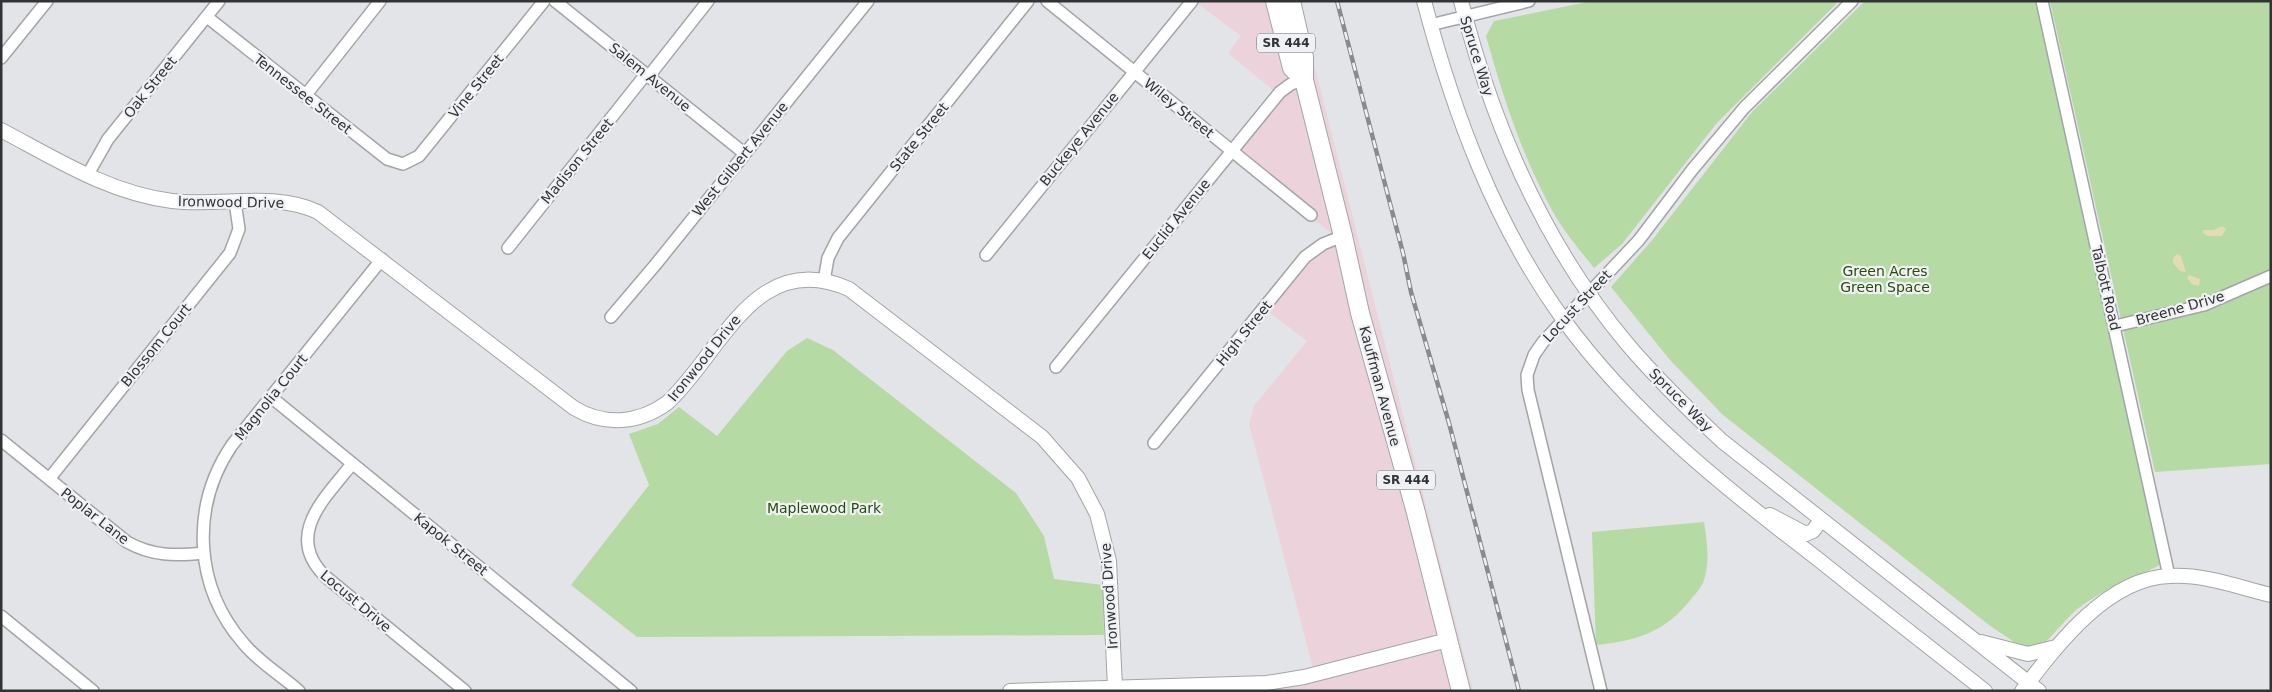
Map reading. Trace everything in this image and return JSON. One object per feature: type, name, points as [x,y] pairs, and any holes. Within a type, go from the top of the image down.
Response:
[{"type":"main road","name":"Kauffman Avenue","points":[[1275,1],[1292,68],[1304,80]]},
{"type":"main road","name":"Kauffman Avenue","points":[[1291,1],[1304,57],[1304,80],[1343,236],[1360,314],[1415,509],[1461,691]]},
{"type":"street","points":[[1,58],[47,1]]},
{"type":"street","name":"Oak Street","points":[[87,176],[108,139],[219,1]]},
{"type":"street","points":[[305,96],[380,1]]},
{"type":"street","name":"Vine Street","points":[[403,164],[419,156],[544,1]]},
{"type":"street","name":"Salem Avenue","points":[[555,1],[744,153]]},
{"type":"street","name":"Madison Street","points":[[508,248],[708,1]]},
{"type":"street","name":"West Gilbert Avenue","points":[[611,317],[868,1]]},
{"type":"street","name":"State Street","points":[[824,281],[828,258],[838,238],[1028,1]]},
{"type":"street","name":"Wiley Street","points":[[1047,1],[1311,215]]},
{"type":"street","name":"Buckeye Avenue","points":[[986,255],[1192,1]]},
{"type":"street","points":[[1424,1],[1461,124],[1491,197],[1514,241],[1563,319],[1613,380],[1655,425],[1701,467],[1985,691]]},
{"type":"street","name":"Spruce Way","points":[[1461,1],[1493,108],[1519,171],[1550,232],[1589,292],[1628,345],[1681,402],[1722,441],[1974,640],[2030,688]]},
{"type":"street","points":[[1430,25],[1529,1]]},
{"type":"street","name":"Locust Street","points":[[1601,691],[1528,390],[1527,375],[1534,355],[1563,319],[1639,240],[1692,170],[1744,108],[1852,1]]},
{"type":"street","name":"Talbott Road","points":[[2042,1],[2169,576]]},
{"type":"street","name":"Tennessee Street","points":[[207,17],[387,159],[403,164]]},
{"type":"street","name":"Euclid Avenue","points":[[1056,367],[1280,92],[1291,84],[1304,80]]},
{"type":"street","name":"Ironwood Drive","points":[[1,130],[87,176],[127,191],[171,201],[284,201],[307,207],[327,218],[382,259],[574,408],[591,417],[611,421],[640,418],[667,403],[744,309],[761,294],[792,282],[824,281],[856,293],[1042,437],[1072,469],[1092,502],[1106,544],[1109,561],[1115,689]]},
{"type":"street","name":"Blossom Court","points":[[49,479],[230,253],[239,228],[235,202]]},
{"type":"street","name":"High Street","points":[[1154,443],[1305,257],[1323,244],[1343,236]]},
{"type":"street","name":"Magnolia Court","points":[[299,691],[253,654],[235,634],[216,602],[209,583],[203,553],[204,521],[212,484],[232,445],[382,259]]},
{"type":"street","name":"Breene Drive","points":[[2115,326],[2204,305],[2271,276]]},
{"type":"street","name":"Kapok Street","points":[[271,398],[631,691]]},
{"type":"street","name":"Poplar Lane","points":[[1,440],[136,548],[167,556],[203,553]]},
{"type":"street","name":"Locust Drive","points":[[352,464],[311,519],[308,535],[312,558],[326,577],[466,691]]},
{"type":"street","points":[[1757,512],[1776,517],[1806,534],[1813,531],[1821,520]]},
{"type":"street","points":[[2030,688],[2056,647],[2115,594],[2149,579],[2169,576],[2203,578],[2271,594]]},
{"type":"street","points":[[1,616],[93,691]]},
{"type":"street","points":[[1010,691],[1115,689],[1288,680],[1448,640]]},
{"type":"street","points":[[1974,640],[2028,654],[2056,647]]},
{"type":"shaded area","points":[[1194,1],[1298,1],[1473,691],[1184,691],[1314,672],[1249,424],[1254,406],[1307,341],[1265,309],[1306,259],[1321,248],[1330,232],[1231,154],[1274,91],[1228,53],[1241,36]]},
{"type":"green space","points":[[1592,1],[1839,1],[1716,124],[1622,244],[1594,268],[1557,219],[1542,191],[1506,104],[1486,36],[1494,21]]},
{"type":"green space","name":"Green Acres Green Space","points":[[1865,1],[2036,1],[2160,563],[2158,566],[2106,591],[2076,610],[2041,647],[2023,648],[1989,625],[1723,415],[1670,360],[1611,287],[1653,239],[1752,112]]},
{"type":"green space","points":[[2050,1],[2271,1],[2271,464],[2155,472]]},
{"type":"green space","name":"Maplewood Park","points":[[807,338],[833,350],[1016,493],[1044,536],[1054,579],[1103,585],[1104,635],[637,637],[571,585],[649,485],[629,434],[658,424],[679,407],[717,436],[787,351]]},
{"type":"green space","points":[[1704,522],[1707,551],[1706,573],[1700,588],[1681,610],[1671,620],[1649,633],[1624,641],[1596,645],[1592,532]]},
{"type":"sand","points":[[2222,226],[2226,229],[2222,236],[2208,236],[2203,233],[2203,230],[2214,230]]},
{"type":"sand","points":[[2177,254],[2181,256],[2186,272],[2180,271],[2173,263],[2173,258]]},
{"type":"sand","points":[[2189,275],[2200,279],[2199,286],[2192,284],[2187,278]]},
{"type":"railway","points":[[1337,1],[1403,253],[1411,292],[1449,423],[1519,691]]}]
